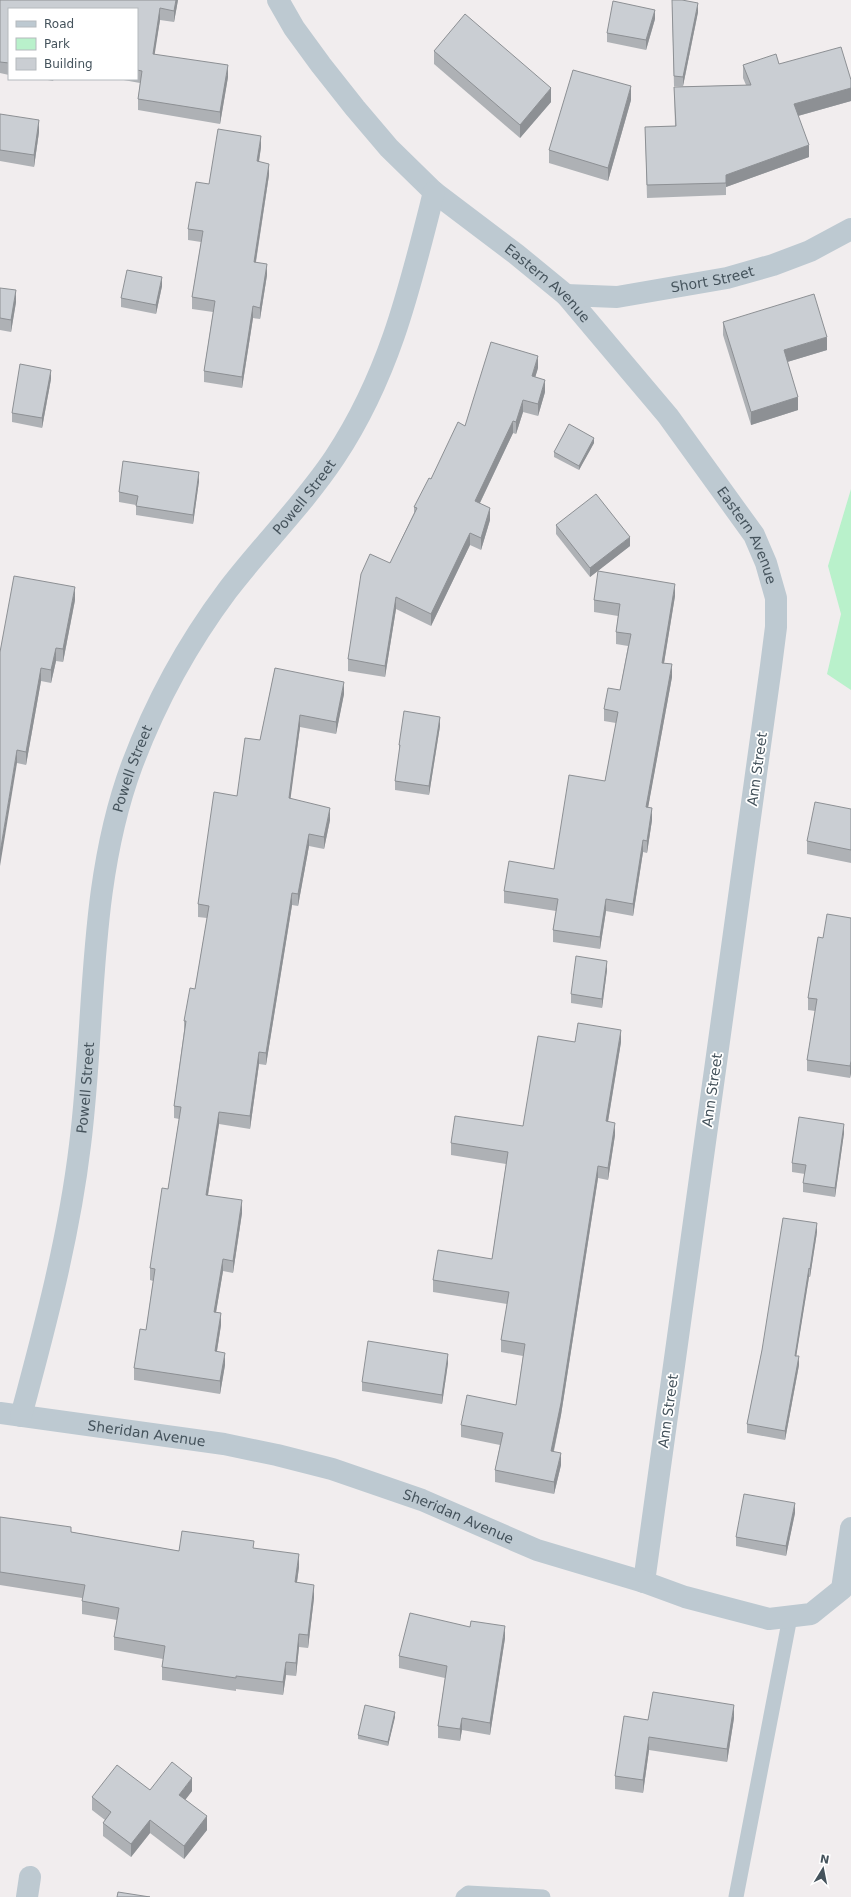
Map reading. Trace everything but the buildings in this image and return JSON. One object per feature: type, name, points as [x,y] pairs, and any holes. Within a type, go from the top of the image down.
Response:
[{"type":"street","name":"Eastern Avenue","points":[[278,0],[294,28],[355,108],[389,148],[434,192],[516,254],[566,295],[668,416],[754,536],[766,563],[776,598]]},
{"type":"street","name":"Powell Street","points":[[21,1416],[52,1301],[72,1204],[80,1144],[90,1039],[94,967],[104,881],[114,824],[131,768],[158,703],[176,668],[194,638],[229,589],[315,486],[358,419],[379,377],[391,347],[406,302],[434,192]]},
{"type":"street","name":"Short Street","points":[[566,295],[616,297],[727,278],[773,265],[810,251],[851,229]]},
{"type":"street","name":"Ann Street","points":[[644,1582],[770,674],[776,627],[776,598]]},
{"type":"street","name":"Sheridan Avenue","points":[[0,1413],[224,1444],[277,1455],[332,1469],[422,1500],[537,1550],[644,1582],[685,1597],[770,1619],[811,1614],[842,1589],[851,1528]]},
{"type":"lane","points":[[736,1897],[790,1617]]},
{"type":"lane","points":[[463,1897],[468,1893],[543,1897]]},
{"type":"green space","points":[[851,489],[851,690],[827,674],[841,614],[828,566]]}]
